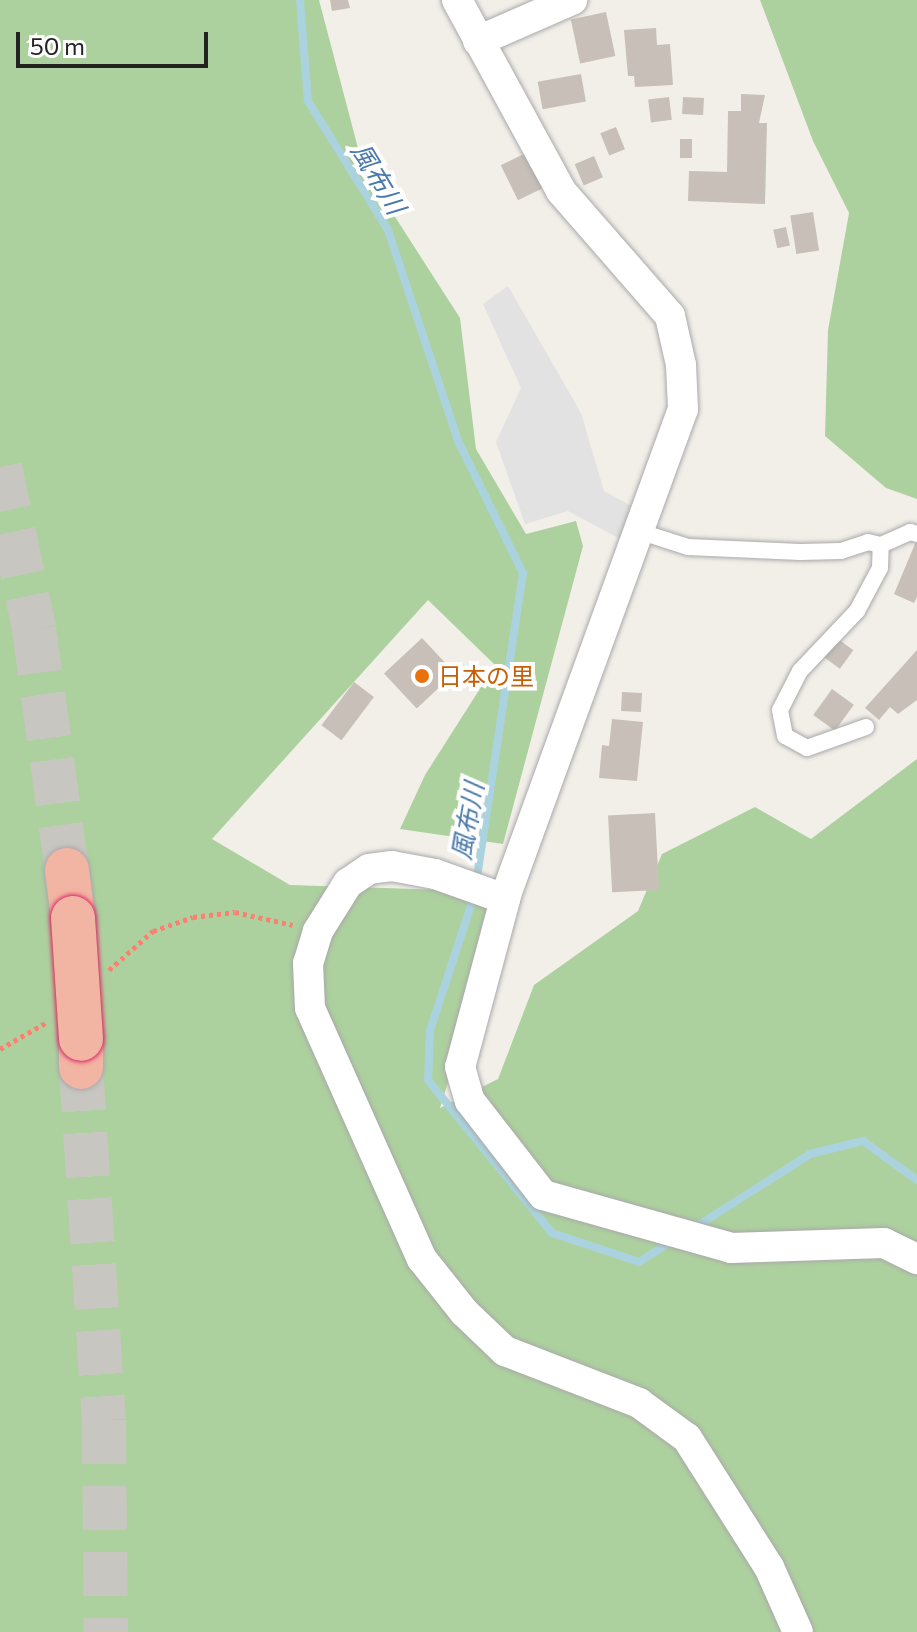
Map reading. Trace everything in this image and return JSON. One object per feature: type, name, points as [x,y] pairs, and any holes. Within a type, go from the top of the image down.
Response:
[{"type":"highway","points":[[67,870],[73,918],[72,1043]]},
{"type":"street","points":[[457,0],[561,191],[670,316],[681,365],[683,409],[635,530],[505,899],[460,1067],[470,1101],[543,1195],[731,1248],[884,1243],[917,1259]]},
{"type":"street","points":[[478,41],[572,0]]},
{"type":"street","points":[[505,899],[435,874],[392,866],[369,869],[348,883],[318,931],[308,963],[310,1008],[422,1259],[464,1312],[505,1351],[639,1403],[687,1438],[769,1567],[798,1632]]},
{"type":"lane","points":[[635,530],[688,547],[736,551],[841,551],[868,542],[881,545],[910,532],[917,534]]},
{"type":"lane","points":[[866,727],[807,748],[785,736],[780,710],[800,671],[857,611],[880,568],[881,545]]},
{"type":"path","points":[[96,981],[153,931],[193,917],[235,912],[318,931]]},
{"type":"path","points":[[0,1049],[35,1025],[72,1043]]},
{"type":"green space","points":[[0,0],[319,0],[363,167],[460,318],[476,449],[526,534],[576,521],[583,546],[503,844],[400,829],[425,775],[495,665],[428,600],[212,839],[290,885],[507,892],[440,1108],[498,1079],[534,985],[638,911],[662,854],[755,807],[811,839],[917,759],[917,1632],[0,1632]]},
{"type":"green space","points":[[760,0],[917,0],[917,499],[886,488],[825,436],[828,330],[849,213],[813,141]]},
{"type":"shaded area","points":[[508,286],[581,413],[604,491],[635,508],[622,540],[568,511],[525,524],[496,442],[521,388],[483,304]]},
{"type":"building","points":[[330,0],[348,0],[350,8],[332,11]]},
{"type":"building","points":[[606,12],[615,56],[580,64],[571,19]]},
{"type":"building","points":[[656,28],[657,45],[670,44],[673,85],[635,87],[634,76],[628,76],[624,30]]},
{"type":"building","points":[[581,74],[586,102],[543,109],[538,82]]},
{"type":"building","points":[[741,94],[765,95],[759,123],[767,123],[765,204],[688,201],[689,171],[727,172],[728,111],[741,111]]},
{"type":"building","points":[[669,97],[672,120],[651,122],[648,100]]},
{"type":"building","points":[[683,97],[704,98],[703,115],[682,114]]},
{"type":"building","points":[[616,127],[625,149],[609,156],[600,133]]},
{"type":"building","points":[[680,139],[692,139],[692,158],[680,158]]},
{"type":"building","points":[[526,153],[543,188],[518,200],[501,165]]},
{"type":"building","points":[[594,156],[603,177],[584,185],[575,164]]},
{"type":"building","points":[[813,212],[819,251],[796,254],[790,216]]},
{"type":"building","points":[[786,227],[790,246],[777,248],[773,230]]},
{"type":"building","points":[[917,539],[917,597],[914,603],[894,594]]},
{"type":"building","points":[[422,638],[455,673],[417,709],[384,673]]},
{"type":"building","points":[[838,639],[853,650],[840,669],[824,658]]},
{"type":"building","points":[[917,650],[917,700],[898,714],[890,707],[879,720],[865,708]]},
{"type":"building","points":[[354,682],[374,697],[341,740],[322,725]]},
{"type":"building","points":[[832,689],[854,705],[835,731],[813,715]]},
{"type":"building","points":[[622,692],[642,693],[641,712],[621,711]]},
{"type":"building","points":[[612,719],[643,722],[637,781],[599,778],[602,745],[609,746]]},
{"type":"building","points":[[655,813],[659,890],[612,892],[608,815]]},
{"type":"waterway","name":"風布川","points":[[300,0],[308,101],[388,230],[458,441],[523,573],[476,882]]},
{"type":"waterway","name":"風布川","points":[[474,896],[430,1031],[428,1080],[552,1233],[639,1262],[675,1239]]},
{"type":"waterway","name":"風布川","points":[[694,1228],[810,1154],[863,1141],[917,1180]]},
{"type":"tunnel","points":[[0,467],[34,629],[67,870]]},
{"type":"tunnel","points":[[81,1067],[104,1420],[106,1632]]},
{"type":"place","name":"日本の里","points":[[422,676]]}]
